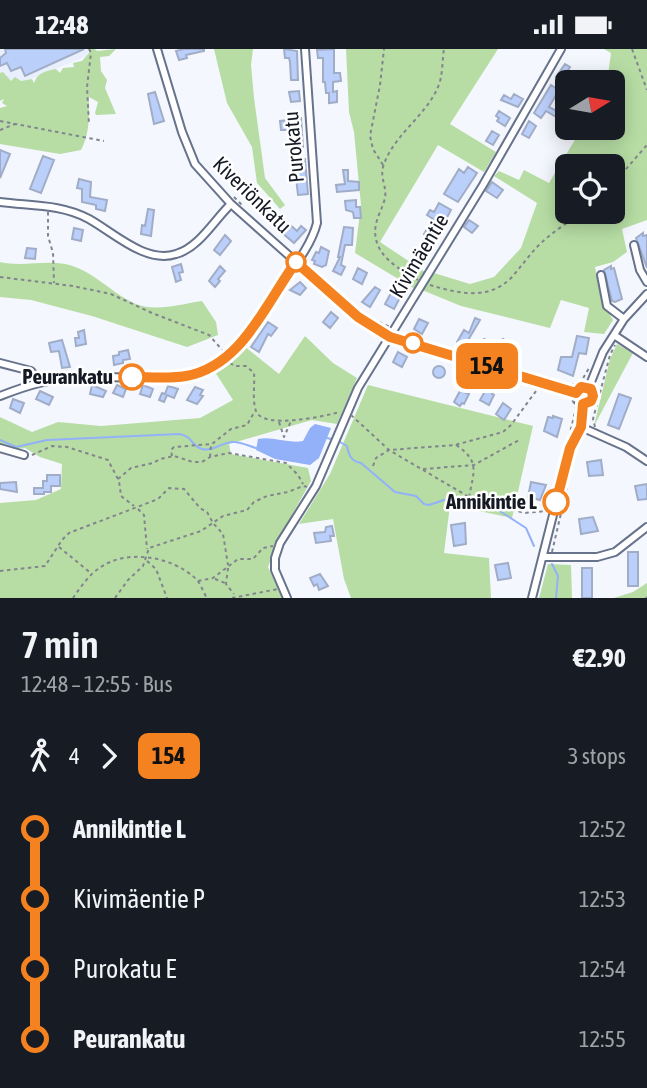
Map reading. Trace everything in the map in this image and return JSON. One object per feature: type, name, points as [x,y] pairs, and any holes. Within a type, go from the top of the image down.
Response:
[{"type":"street","name":"Kiveriönkatu","points":[[157,49],[191,156],[205,176],[231,204],[358,317],[393,333],[574,396]]},
{"type":"street","name":"Purokatu","points":[[0,396],[38,382],[84,377],[187,376],[228,357],[245,338],[314,235],[317,223],[305,49]]},
{"type":"street","name":"Kivimäentie","points":[[287,598],[275,570],[275,558],[280,543],[316,487],[358,388],[483,185],[561,49]]},
{"type":"street","points":[[0,202],[71,211],[88,218],[145,253],[165,257],[191,246],[231,204]]},
{"type":"street","points":[[634,245],[640,270],[647,282]]},
{"type":"street","points":[[601,275],[607,306],[624,319]]},
{"type":"street","points":[[583,404],[591,401],[593,396],[589,387],[603,352],[617,336],[624,319],[647,295]]},
{"type":"street","points":[[617,336],[647,358]]},
{"type":"street","points":[[0,363],[32,372],[38,382]]},
{"type":"street","points":[[583,404],[574,396],[581,387],[589,387]]},
{"type":"street","points":[[532,598],[570,448],[581,427],[583,404]]},
{"type":"street","points":[[581,427],[593,427],[647,461]]},
{"type":"street","points":[[0,448],[24,455]]},
{"type":"street","points":[[543,557],[597,557],[615,552],[647,527]]},
{"type":"path","points":[[89,49],[89,125]]},
{"type":"path","points":[[384,49],[370,136],[373,149],[384,165]]},
{"type":"path","points":[[444,49],[440,84],[384,165],[382,178],[386,189],[385,199],[375,226],[381,253],[396,268],[423,282],[464,294],[482,293],[498,288],[510,279],[541,242],[566,224]]},
{"type":"path","points":[[632,49],[647,90]]},
{"type":"path","points":[[0,121],[104,141]]},
{"type":"path","points":[[0,130],[15,124]]},
{"type":"path","points":[[625,170],[647,145]]},
{"type":"path","points":[[228,192],[247,209]]},
{"type":"path","points":[[48,206],[47,226],[53,253],[54,284]]},
{"type":"path","points":[[0,277],[111,294],[209,335],[228,357],[231,365],[246,366],[254,373],[256,410],[247,425],[230,429],[212,444],[174,447],[171,450],[172,456]]},
{"type":"path","points":[[376,321],[393,333]]},
{"type":"path","points":[[593,427],[617,336]]},
{"type":"path","points":[[568,385],[581,381],[590,366]]},
{"type":"path","points":[[373,466],[376,458],[389,450],[455,445],[503,432],[536,393],[539,387],[535,386]]},
{"type":"path","points":[[565,395],[574,396]]},
{"type":"path","points":[[256,410],[261,418]]},
{"type":"path","points":[[252,419],[278,422],[348,412],[389,450],[469,497],[524,513],[548,512]]},
{"type":"path","points":[[278,422],[284,437],[290,421]]},
{"type":"path","points":[[422,469],[474,465],[519,440]]},
{"type":"path","points":[[210,457],[212,444]]},
{"type":"path","points":[[455,445],[470,455],[474,465],[469,497]]},
{"type":"path","points":[[24,455],[34,455],[42,448],[52,446],[67,447],[108,460],[118,479],[121,496],[144,515],[147,559],[115,598]]},
{"type":"path","points":[[118,479],[131,468],[172,456],[202,462],[210,457],[232,454],[286,463],[298,475],[303,486]]},
{"type":"path","points":[[552,557],[568,481]]},
{"type":"path","points":[[147,550],[195,533],[223,516],[248,509],[254,502],[303,486],[316,487]]},
{"type":"path","points":[[0,571],[45,566],[69,533],[158,499],[166,489],[180,487],[207,512],[223,534],[228,566],[226,584],[233,597],[282,589]]},
{"type":"path","points":[[198,581],[213,578],[238,559],[253,559],[263,548],[280,543]]},
{"type":"path","points":[[58,547],[92,574]]},
{"type":"path","points":[[73,598],[99,567],[129,558],[175,566],[198,581],[206,598]]},
{"type":"path","points":[[147,559],[156,569],[167,598]]},
{"type":"path","points":[[213,578],[226,584]]},
{"type":"shaded area","points":[[0,49],[92,49],[94,53],[5,90],[0,80]]},
{"type":"green space","points":[[89,49],[116,49],[109,56],[100,57],[101,71],[107,80],[105,88],[116,114],[96,115],[98,102],[89,97],[89,118],[81,150],[60,154],[0,144],[0,108],[7,106],[2,103],[4,99],[0,101],[0,73],[3,72],[11,81],[15,77],[21,81],[32,79],[34,83],[40,74],[46,71],[56,69],[60,73],[63,68],[74,67],[73,63],[82,61],[90,52]]},
{"type":"green space","points":[[214,49],[253,49],[251,65],[254,98],[265,178],[285,205],[280,209],[257,183],[252,147],[227,103]]},
{"type":"green space","points":[[346,49],[498,49],[450,124],[496,152],[484,172],[438,145],[380,242],[425,272],[415,289],[355,253],[361,205],[354,132],[349,112]]},
{"type":"green space","points":[[604,49],[647,49],[647,220],[622,229],[627,252],[613,262],[595,267],[601,299],[613,320],[604,334],[584,332],[589,308],[561,300],[550,328],[461,306],[422,290],[434,273],[470,284],[494,277],[521,248],[537,203],[494,176],[499,171],[519,180],[524,170],[549,183],[555,173],[555,224],[625,224],[625,154],[566,154],[575,140],[625,140],[625,70],[609,70],[611,53]]},
{"type":"green space","points":[[0,262],[57,263],[75,267],[143,306],[169,307],[202,301],[216,322],[218,335],[187,347],[92,316],[31,300],[0,297]]},
{"type":"green space","points":[[305,336],[333,363],[357,378],[337,424],[312,420],[229,444],[231,454],[308,468],[311,481],[279,538],[268,567],[282,598],[0,598],[0,503],[36,500],[61,489],[62,464],[40,457],[25,448],[13,450],[0,443],[0,417],[32,432],[58,422],[101,426],[200,418],[233,400],[215,372],[244,346],[279,374]]},
{"type":"green space","points":[[617,344],[633,353],[594,426],[610,359]]},
{"type":"green space","points":[[368,385],[533,426],[512,518],[450,505],[444,553],[489,558],[491,598],[351,598],[344,579],[333,519],[299,524],[330,474]]},
{"type":"green space","points":[[548,564],[571,565],[572,598],[539,598]]},
{"type":"green space","points":[[647,583],[647,598],[614,598],[633,592]]},
{"type":"water","points":[[315,424],[331,428],[319,458],[310,465],[275,459],[256,450],[258,439],[303,441]]},
{"type":"building","points":[[5,49],[84,49],[25,76],[21,67],[11,71],[7,63],[0,66],[0,58],[6,53]]},
{"type":"building","points":[[284,49],[297,51],[298,80],[291,80],[290,62],[289,58],[285,58]]},
{"type":"building","points":[[334,49],[334,73],[340,73],[341,81],[333,82],[333,92],[337,91],[337,102],[329,103],[329,93],[326,93],[323,82],[323,58],[318,58],[317,50]]},
{"type":"building","points":[[176,51],[204,51],[186,55],[187,58],[179,60]]},
{"type":"building","points":[[565,64],[570,67],[568,70],[561,70]]},
{"type":"building","points":[[551,85],[555,88],[555,97],[549,107],[555,110],[555,116],[546,111],[541,118],[534,113]]},
{"type":"building","points":[[299,91],[300,101],[291,102],[289,92]]},
{"type":"building","points":[[155,92],[164,121],[154,124],[148,94]]},
{"type":"building","points":[[514,94],[523,99],[518,107],[501,100],[504,95],[511,99]]},
{"type":"building","points":[[499,111],[510,118],[505,126],[497,121]]},
{"type":"building","points":[[298,115],[301,118],[303,147],[295,148],[293,130],[281,130],[280,121],[290,120],[289,116]]},
{"type":"building","points":[[529,121],[536,126],[529,138],[522,134]]},
{"type":"building","points":[[492,131],[499,135],[493,145],[486,141]]},
{"type":"building","points":[[0,150],[10,154],[0,178]]},
{"type":"building","points":[[43,156],[54,160],[41,193],[30,189]]},
{"type":"building","points":[[305,159],[308,194],[298,195],[294,160]]},
{"type":"building","points":[[468,167],[477,173],[458,202],[444,194],[459,169],[464,173]]},
{"type":"building","points":[[343,170],[348,170],[348,181],[359,182],[359,190],[337,192],[336,185],[345,184]]},
{"type":"building","points":[[79,179],[91,182],[90,197],[107,200],[105,211],[96,209],[96,205],[82,202],[82,189],[77,188]]},
{"type":"building","points":[[492,182],[503,190],[497,198],[486,191]]},
{"type":"building","points":[[356,200],[361,218],[354,218],[353,212],[346,210],[345,201]]},
{"type":"building","points":[[263,203],[273,212],[267,218],[258,209]]},
{"type":"building","points":[[439,203],[451,210],[434,242],[424,234],[433,219],[427,215],[430,210],[434,212]]},
{"type":"building","points":[[148,209],[154,210],[151,236],[141,234]]},
{"type":"building","points":[[469,220],[478,226],[472,233],[464,227]]},
{"type":"building","points":[[287,222],[297,231],[301,226],[306,230],[294,243],[280,231]]},
{"type":"building","points":[[344,227],[353,228],[352,245],[345,245],[341,265],[345,267],[341,275],[333,271],[340,257]]},
{"type":"building","points":[[74,228],[83,230],[81,241],[72,239]]},
{"type":"building","points":[[643,233],[643,236],[647,235],[647,268],[636,238]]},
{"type":"building","points":[[225,235],[231,241],[220,255],[214,250]]},
{"type":"building","points":[[321,247],[329,251],[326,265],[322,267],[314,264],[315,261],[312,260]]},
{"type":"building","points":[[27,248],[36,249],[35,259],[25,258]]},
{"type":"building","points":[[181,264],[181,280],[176,282],[172,267]]},
{"type":"building","points":[[220,266],[225,271],[215,287],[209,281]]},
{"type":"building","points":[[611,266],[611,269],[614,268],[622,299],[615,302],[612,301],[604,270]]},
{"type":"building","points":[[358,268],[367,273],[362,284],[353,279]]},
{"type":"building","points":[[300,282],[306,288],[300,295],[290,290]]},
{"type":"building","points":[[375,287],[380,290],[370,307],[362,302]]},
{"type":"building","points":[[393,289],[402,294],[394,309],[385,304]]},
{"type":"building","points":[[331,312],[338,318],[330,328],[323,322]]},
{"type":"building","points":[[475,318],[480,320],[464,347],[457,342],[464,330],[469,333]]},
{"type":"building","points":[[419,319],[428,323],[422,334],[414,329]]},
{"type":"building","points":[[268,322],[277,328],[271,336],[268,334],[259,352],[251,347]]},
{"type":"building","points":[[84,330],[86,344],[76,346],[75,338],[79,338],[78,332]]},
{"type":"building","points":[[577,336],[589,338],[586,354],[579,353],[573,376],[558,370],[561,357],[572,357]]},
{"type":"building","points":[[484,339],[499,347],[503,339],[514,346],[507,359],[488,348],[486,352],[479,348]]},
{"type":"building","points":[[62,340],[70,367],[62,368],[59,351],[51,352],[49,343]]},
{"type":"building","points":[[128,350],[130,359],[114,365],[113,356]]},
{"type":"building","points":[[398,352],[407,357],[402,367],[393,362]]},
{"type":"building","points":[[439,366],[445,372],[439,378],[433,372]]},
{"type":"building","points":[[92,385],[106,391],[103,397],[90,394]]},
{"type":"building","points":[[117,385],[126,389],[123,397],[113,393]]},
{"type":"building","points":[[143,385],[153,389],[150,397],[140,394]]},
{"type":"building","points":[[168,386],[178,389],[174,398],[167,395],[164,402],[159,400],[162,393],[165,394]]},
{"type":"building","points":[[488,386],[494,390],[489,405],[480,400]]},
{"type":"building","points":[[195,387],[203,390],[200,395],[203,396],[197,404],[187,400]]},
{"type":"building","points":[[40,391],[53,397],[49,405],[36,399]]},
{"type":"building","points":[[460,391],[469,394],[460,406],[454,402]]},
{"type":"building","points":[[619,394],[631,398],[619,429],[608,425]]},
{"type":"building","points":[[13,399],[24,403],[20,413],[10,408]]},
{"type":"building","points":[[503,403],[511,409],[504,420],[496,414]]},
{"type":"building","points":[[548,417],[562,419],[557,437],[544,431]]},
{"type":"building","points":[[601,460],[603,475],[589,476],[587,462]]},
{"type":"building","points":[[47,475],[60,475],[60,486],[51,486],[51,492],[34,494],[34,488],[43,488]]},
{"type":"building","points":[[16,482],[17,492],[0,489],[0,483]]},
{"type":"building","points":[[531,482],[546,485],[540,500],[528,497]]},
{"type":"building","points":[[647,484],[647,499],[638,500],[635,486]]},
{"type":"building","points":[[593,517],[598,531],[581,534],[579,519]]},
{"type":"building","points":[[465,523],[466,544],[454,546],[451,525]]},
{"type":"building","points":[[332,526],[334,536],[330,536],[331,541],[316,543],[314,533],[325,532],[326,527]]},
{"type":"building","points":[[628,552],[638,552],[638,586],[628,586]]},
{"type":"building","points":[[508,563],[511,578],[498,580],[495,565]]},
{"type":"building","points":[[582,568],[592,568],[592,598],[582,598]]},
{"type":"building","points":[[320,574],[328,586],[319,590],[310,578]]},
{"type":"waterway","points":[[0,440],[16,447],[47,440],[179,434],[202,449],[234,442],[256,448]]},
{"type":"waterway","points":[[327,438],[331,439]]},
{"type":"waterway","points":[[340,442],[347,446],[353,459],[395,492],[416,496],[429,505],[453,497],[469,504],[495,508],[526,528],[534,546]]},
{"type":"waterway","points":[[552,564],[558,576],[556,598]]},
{"type":"bus line","name":"154","points":[[132,377],[187,376],[228,357],[245,338],[296,262],[358,317],[390,337],[576,393],[581,387],[591,389],[593,396],[591,401],[583,404],[581,427],[570,448],[556,502]]},
{"type":"place","name":"Peurankatu","points":[[132,377]]},
{"type":"place","name":"Annikintie L","points":[[556,502]]}]
